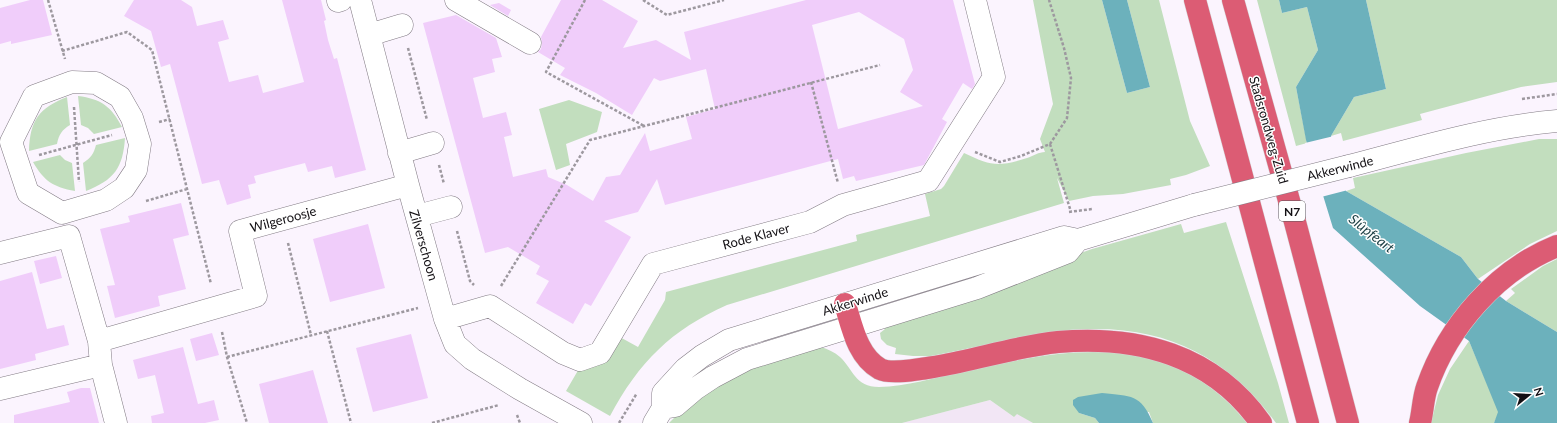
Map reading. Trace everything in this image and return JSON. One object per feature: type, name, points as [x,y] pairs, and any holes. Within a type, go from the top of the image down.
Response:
[{"type":"highway","points":[[1195,0],[1308,423]]},
{"type":"highway","name":"Stadsrondweg-Zuid","points":[[1233,0],[1295,222],[1348,423]]},
{"type":"highway","points":[[1420,423],[1427,388],[1450,338],[1473,308],[1501,279],[1539,253],[1557,246]]},
{"type":"highway","points":[[845,304],[860,349],[870,361],[881,369],[903,371],[955,363],[1010,350],[1058,342],[1117,342],[1147,346],[1172,354],[1195,364],[1216,376],[1250,408],[1260,423]]},
{"type":"street","name":"Zilverschoon","points":[[360,0],[408,186],[443,310],[456,344],[472,358],[520,389],[581,423]]},
{"type":"street","points":[[456,0],[530,43]]},
{"type":"street","name":"Rode Klaver","points":[[490,306],[563,353],[580,360],[600,353],[653,264],[810,222],[844,205],[928,181],[994,76],[975,0]]},
{"type":"street","points":[[369,35],[402,25]]},
{"type":"street","points":[[72,82],[96,83],[120,97],[132,118],[135,128],[140,144],[136,170],[124,188],[106,200],[72,210],[28,193],[11,142],[34,96],[72,82]]},
{"type":"street","name":"Akkerwinde","points":[[658,416],[663,393],[685,369],[702,356],[729,340],[1064,237],[1078,240],[1194,205],[1349,166],[1497,129],[1557,120]]},
{"type":"street","points":[[399,152],[433,143]]},
{"type":"street","name":"Wilgeroosje","points":[[99,340],[256,296],[240,231],[408,186]]},
{"type":"street","points":[[417,216],[451,207]]},
{"type":"street","points":[[72,210],[69,236],[99,340],[101,365],[116,423]]},
{"type":"street","points":[[0,253],[69,236]]},
{"type":"street","name":"Akkerwinde","points":[[658,416],[675,406],[707,381],[747,359],[990,284],[1068,252],[1078,240]]},
{"type":"street","points":[[443,310],[490,306]]},
{"type":"street","points":[[0,389],[101,365]]},
{"type":"path","points":[[48,0],[72,82],[77,145],[72,210]]},
{"type":"path","points":[[585,0],[546,72],[644,126]]},
{"type":"path","points":[[643,0],[667,15],[724,0]]},
{"type":"path","points":[[953,141],[983,157],[1000,162],[1021,156],[1050,144],[1067,118],[1071,78],[1064,48],[1049,0]]},
{"type":"path","points":[[62,51],[127,32],[152,50],[217,307],[227,357],[247,423]]},
{"type":"path","points":[[490,306],[590,140],[880,65]]},
{"type":"path","points":[[811,82],[844,205]]},
{"type":"path","points":[[17,161],[170,119]]},
{"type":"path","points":[[1050,144],[1070,212]]},
{"type":"path","points":[[282,220],[311,335]]},
{"type":"path","points":[[227,357],[327,331],[443,310]]},
{"type":"path","points":[[327,331],[351,423]]},
{"type":"path","points":[[432,423],[513,401],[520,389]]},
{"type":"shaded area","points":[[990,400],[1014,417],[1017,413],[1033,423],[902,423]]},
{"type":"green space","points":[[1033,0],[1102,0],[1127,93],[1150,87],[1127,0],[1159,0],[1190,121],[1210,166],[1170,179],[1171,185],[1123,194],[1093,196],[1069,201],[1057,178],[1064,203],[727,305],[707,315],[689,325],[658,350],[633,379],[610,416],[566,391],[580,367],[618,336],[638,347],[665,300],[666,292],[857,241],[856,235],[930,216],[925,194],[941,189],[944,186],[964,153],[981,161],[1001,164],[1017,161],[1045,152],[1040,139],[1053,104]]},
{"type":"green space","points":[[1257,0],[1279,0],[1282,13],[1307,7],[1318,50],[1296,87],[1307,143],[1296,146]]},
{"type":"green space","points":[[1366,0],[1557,0],[1557,82],[1521,87],[1420,114],[1422,120],[1343,141],[1341,133],[1331,136],[1354,97],[1386,89]]},
{"type":"green space","points":[[78,96],[93,99],[104,105],[114,114],[122,127],[94,134],[88,128],[81,125]]},
{"type":"green space","points":[[67,97],[70,125],[61,133],[57,144],[29,151],[31,131],[38,116],[49,106]]},
{"type":"green space","points":[[569,100],[602,112],[597,132],[566,144],[570,165],[556,170],[539,109]]},
{"type":"green space","points":[[125,138],[122,157],[115,172],[104,182],[86,191],[83,163],[92,155],[96,145]]},
{"type":"green space","points":[[1539,139],[1557,139],[1557,231],[1530,244],[1478,279],[1461,257],[1346,191],[1355,188],[1353,178],[1466,153]]},
{"type":"green space","points":[[60,155],[65,160],[72,163],[75,191],[50,182],[41,174],[33,162]]},
{"type":"green space","points":[[1226,222],[1278,383],[1289,423],[1276,423],[1258,401],[1238,381],[1218,365],[1195,351],[1171,341],[1146,334],[1118,330],[1072,330],[1020,338],[931,356],[895,354],[896,348],[887,345],[881,339],[880,333],[885,329],[883,323],[1092,249],[1181,224],[1184,233]]},
{"type":"green space","points":[[1557,259],[1557,332],[1506,301],[1515,293],[1511,289],[1543,266]]},
{"type":"green space","points":[[1469,341],[1499,412],[1494,423],[1431,423],[1438,395],[1450,369]]},
{"type":"green space","points":[[821,347],[840,357],[860,381],[871,386],[879,387],[910,384],[1001,363],[1040,356],[1078,353],[1115,353],[1151,359],[1185,372],[1217,393],[1247,423],[1153,423],[1149,412],[1079,413],[1095,418],[1099,423],[1033,423],[1017,414],[1014,417],[990,400],[902,423],[669,423],[687,405],[734,373]]},
{"type":"water","points":[[1102,0],[1127,0],[1150,87],[1127,93]]},
{"type":"water","name":"Slûpfeart","points":[[1279,0],[1366,0],[1386,89],[1354,97],[1331,136],[1346,191],[1461,257],[1478,279],[1506,301],[1557,332],[1557,423],[1494,423],[1498,412],[1469,341],[1420,306],[1333,228],[1306,140],[1296,87],[1318,50],[1307,7],[1282,13]]},
{"type":"water","points":[[1102,393],[1134,398],[1144,406],[1153,423],[1099,423],[1095,418],[1079,413],[1073,405],[1073,400],[1078,397]]},
{"type":"pier","points":[[1334,136],[1348,190],[1321,197],[1305,143]]},
{"type":"building","points":[[30,0],[43,0],[52,35],[11,44],[11,41],[0,44],[0,8]]},
{"type":"building","points":[[134,0],[181,0],[192,7],[197,26],[223,20],[229,39],[218,42],[229,82],[258,75],[263,93],[304,82],[282,0],[321,0],[326,20],[324,21],[328,40],[334,59],[337,58],[366,170],[335,178],[332,166],[308,172],[305,163],[254,176],[256,183],[248,185],[251,198],[227,205],[219,180],[202,184],[170,64],[161,67],[151,31],[124,16]]},
{"type":"building","points":[[561,0],[602,0],[638,21],[623,48],[656,40],[691,60],[684,32],[806,0],[953,0],[975,84],[972,89],[963,83],[942,119],[947,122],[924,165],[856,181],[854,176],[843,179],[838,159],[665,205],[657,179],[638,212],[604,221],[631,237],[591,306],[585,303],[573,324],[536,303],[549,281],[536,274],[540,266],[508,247],[485,253],[423,23],[456,15],[496,38],[502,57],[492,59],[495,72],[473,78],[483,118],[506,112],[512,135],[504,137],[513,177],[546,169],[548,177],[567,185],[593,201],[606,177],[620,175],[645,133],[650,151],[692,139],[686,117],[715,109],[706,69],[660,81],[654,78],[632,115],[596,93],[560,75],[565,68],[538,52],[541,49],[541,37]],"holes":[[[859,12],[904,39],[913,70],[900,92],[923,106],[838,129],[812,25]]]},
{"type":"building","points":[[499,3],[511,10],[508,16],[490,5]]},
{"type":"building","points":[[181,203],[189,235],[173,239],[186,289],[158,296],[160,306],[115,318],[107,286],[115,285],[100,229],[130,222],[128,216]]},
{"type":"building","points":[[368,224],[385,288],[330,302],[313,239]]},
{"type":"building","points":[[56,256],[62,278],[40,284],[34,261]]},
{"type":"building","points":[[32,272],[47,329],[64,325],[69,345],[35,354],[36,360],[0,369],[0,281]]},
{"type":"building","points":[[212,333],[219,355],[196,361],[190,339]]},
{"type":"building","points":[[411,334],[428,398],[373,412],[356,348]]},
{"type":"building","points":[[183,347],[198,404],[214,400],[219,420],[205,423],[152,423],[151,416],[164,413],[155,375],[138,379],[133,360]]},
{"type":"building","points":[[313,370],[328,423],[269,423],[259,384]]},
{"type":"building","points":[[81,388],[90,388],[99,423],[14,423],[14,415],[70,402],[67,392]]}]
